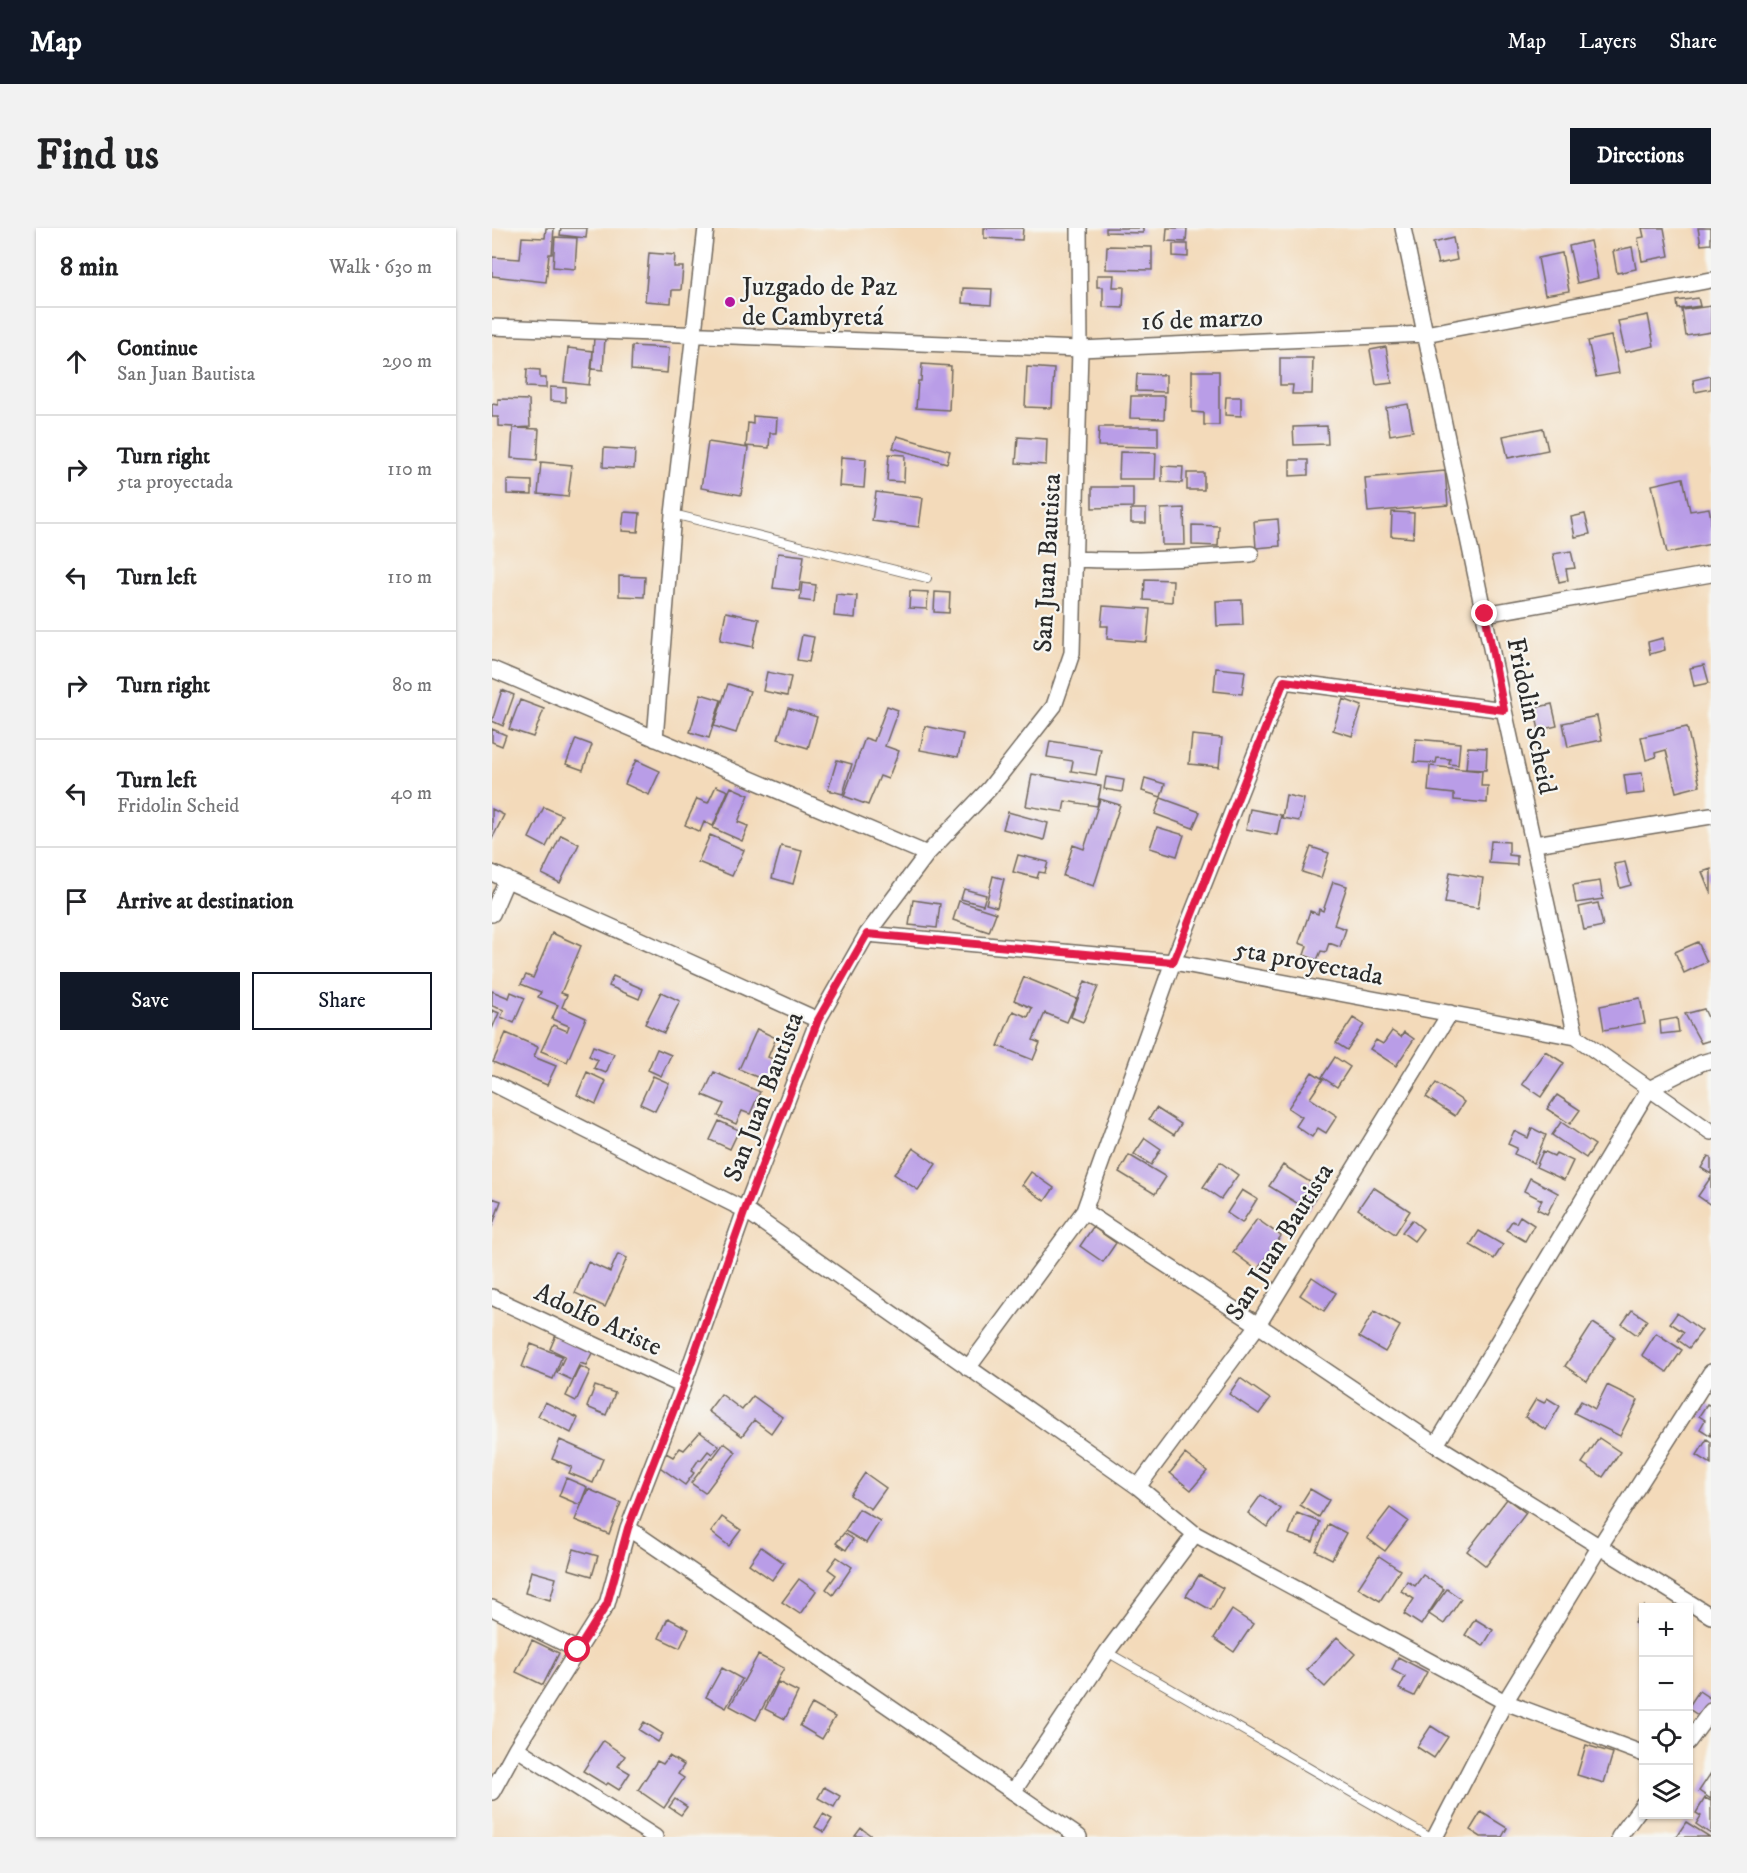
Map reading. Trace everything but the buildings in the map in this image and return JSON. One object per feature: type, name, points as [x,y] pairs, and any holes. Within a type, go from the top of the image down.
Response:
[{"type":"street","points":[[655,739],[673,514],[691,335],[706,228]]},
{"type":"street","name":"San Juan Bautista","points":[[492,1792],[516,1748],[607,1604],[628,1528],[683,1386],[745,1210],[818,1020],[867,934],[927,854],[989,789],[1054,706],[1072,653],[1080,349],[1079,228]]},
{"type":"street","name":"Fridolin Scheid","points":[[1403,228],[1504,710],[1576,1037]]},
{"type":"street","name":"16 de marzo","points":[[492,327],[1080,349],[1425,334],[1711,280]]},
{"type":"street","points":[[1074,560],[1176,560],[1251,554]]},
{"type":"street","points":[[1485,614],[1711,574]]},
{"type":"street","points":[[492,669],[927,854]]},
{"type":"street","points":[[968,1368],[1084,1211],[1173,962],[1284,681],[1504,710]]},
{"type":"street","points":[[1535,844],[1711,816]]},
{"type":"street","points":[[492,873],[818,1020]]},
{"type":"street","points":[[492,914],[507,879]]},
{"type":"street","name":"5ta proyectada","points":[[867,934],[1173,962],[1576,1037],[1711,1132]]},
{"type":"street","name":"San Juan Bautista","points":[[1138,1487],[1258,1325],[1450,1013]]},
{"type":"street","points":[[1436,1445],[1649,1089],[1711,1060]]},
{"type":"street","points":[[492,1083],[745,1210],[1138,1487],[1195,1534],[1505,1702],[1639,1752]]},
{"type":"street","points":[[1084,1211],[1436,1445],[1711,1616]]},
{"type":"street","name":"Adolfo Ariste","points":[[492,1297],[683,1386]]},
{"type":"street","points":[[1435,1837],[1505,1702],[1600,1546],[1711,1372]]},
{"type":"street","points":[[628,1528],[1079,1837]]},
{"type":"street","points":[[1013,1792],[1107,1653],[1195,1534]]},
{"type":"street","points":[[492,1608],[578,1650]]},
{"type":"street","points":[[1693,1736],[1711,1711]]},
{"type":"street","points":[[516,1748],[655,1837]]},
{"type":"street","points":[[1619,1837],[1639,1810]]},
{"type":"lane","points":[[673,514],[927,578]]},
{"type":"lane","points":[[1107,1653],[1429,1837]]},
{"type":"place","name":"Juzgado de Paz de Cambyretá","points":[[730,302]]},
{"type":"route","points":[[578,1650],[607,1604],[628,1528],[683,1386],[745,1210],[818,1020],[867,934],[1173,962],[1284,681],[1504,710],[1485,614]]}]
